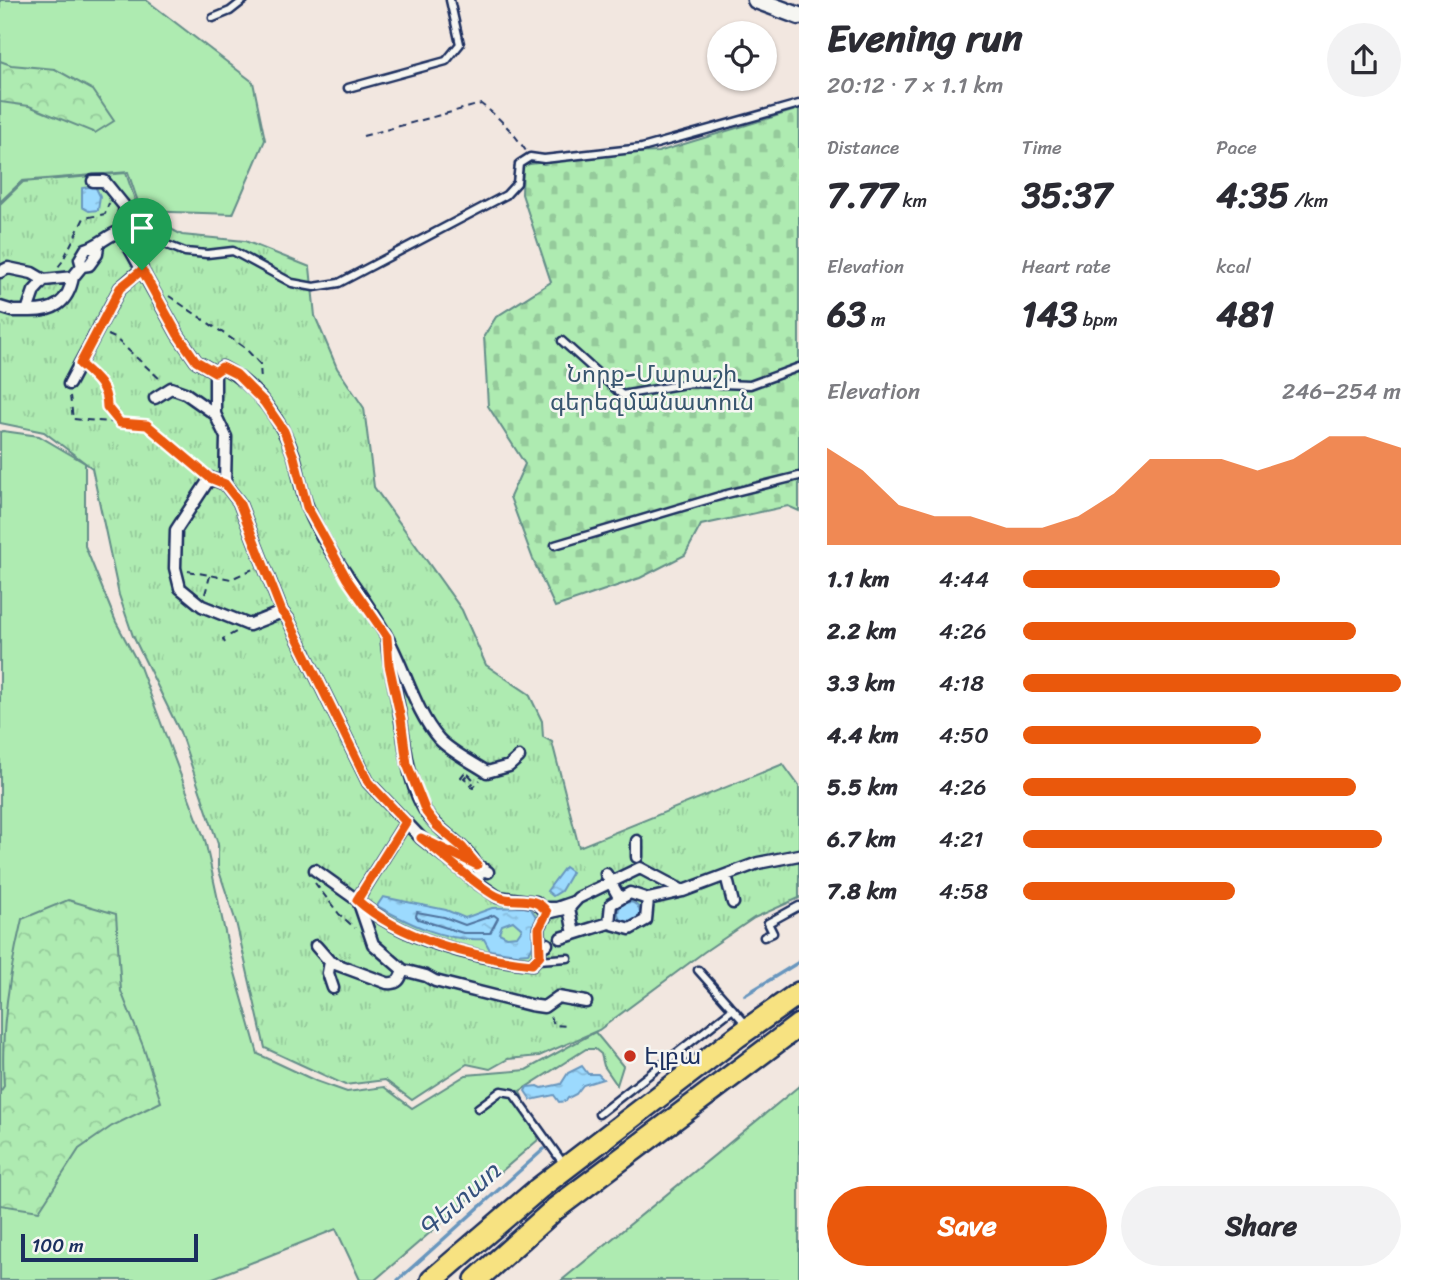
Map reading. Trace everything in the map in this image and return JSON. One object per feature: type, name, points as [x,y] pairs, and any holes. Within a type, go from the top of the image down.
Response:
[{"type":"highway","points":[[432,1280],[566,1167],[799,993]]},
{"type":"highway","points":[[476,1280],[555,1209],[799,1025]]},
{"type":"street","points":[[756,0],[799,16]]},
{"type":"street","points":[[93,181],[104,181],[125,207],[120,232],[178,335],[196,361],[215,372]]},
{"type":"street","points":[[0,307],[13,311],[42,312],[55,307],[70,292],[72,277],[82,266],[80,259],[86,249],[98,245],[107,236],[120,232]]},
{"type":"street","points":[[0,272],[8,268],[32,273],[44,280],[72,277]]},
{"type":"street","points":[[69,384],[120,288],[142,270]]},
{"type":"street","points":[[27,311],[34,291],[44,280]]},
{"type":"street","points":[[215,372],[222,367],[236,374],[264,402],[284,431],[307,507],[347,579],[387,637],[422,712],[439,739],[487,772],[509,766],[519,757]]},
{"type":"street","points":[[215,372],[215,414],[226,437],[225,484]]},
{"type":"street","points":[[155,398],[171,388],[185,393],[215,414]]},
{"type":"street","points":[[282,612],[249,625],[202,606],[180,588],[175,568],[176,530],[210,478],[225,484],[239,502],[282,612],[288,619],[368,782],[421,838],[498,897],[529,900],[544,909],[566,909],[608,878],[640,868]]},
{"type":"street","points":[[387,637],[389,665],[401,719],[407,764],[426,812],[481,870],[421,838]]},
{"type":"street","points":[[358,901],[406,822]]},
{"type":"street","points":[[637,841],[635,857],[640,868],[683,891]]},
{"type":"street","points":[[609,923],[611,904],[629,893],[648,899],[683,891],[758,863],[799,855]]},
{"type":"street","points":[[315,870],[369,911],[409,933],[475,955],[532,964],[544,945],[539,928],[544,909]]},
{"type":"street","points":[[726,875],[733,903]]},
{"type":"street","points":[[608,878],[620,899]]},
{"type":"street","points":[[561,938],[609,923],[630,929],[646,920],[648,899]]},
{"type":"street","points":[[358,901],[373,944],[403,970],[446,984],[544,1007],[558,997],[586,1002]]},
{"type":"street","points":[[566,909],[574,934]]},
{"type":"street","points":[[316,947],[330,962],[394,984],[399,981],[403,970]]},
{"type":"street","points":[[330,962],[328,973],[333,988]]},
{"type":"lane","points":[[213,18],[230,11],[244,0]]},
{"type":"lane","points":[[348,88],[446,61],[460,44],[450,0]]},
{"type":"lane","points":[[120,232],[134,232],[185,252],[206,254],[233,251],[292,283],[314,287],[339,284],[506,195],[517,183],[519,164],[530,157],[544,159],[642,148],[799,104]]},
{"type":"lane","points":[[562,341],[622,395],[691,383],[750,385],[799,367]]},
{"type":"lane","points":[[555,545],[723,495],[799,476]]},
{"type":"lane","points":[[544,909],[578,898]]},
{"type":"lane","points":[[764,937],[773,933],[768,923],[799,906]]},
{"type":"lane","points":[[537,960],[568,958]]},
{"type":"lane","points":[[698,970],[750,1028]]},
{"type":"lane","points":[[598,1114],[733,1009]]},
{"type":"lane","points":[[478,1108],[501,1091],[513,1093],[566,1167]]},
{"type":"path","points":[[363,136],[481,104],[514,133],[530,157]]},
{"type":"path","points":[[44,280],[62,262],[84,218],[105,215],[106,211]]},
{"type":"path","points":[[165,293],[245,348],[260,364],[262,380],[255,393]]},
{"type":"path","points":[[106,334],[115,338],[164,382]]},
{"type":"path","points":[[80,364],[100,381],[107,397],[107,407],[120,423]]},
{"type":"path","points":[[69,384],[73,419],[147,425],[210,478]]},
{"type":"path","points":[[175,568],[231,579],[263,564]]},
{"type":"path","points":[[202,606],[210,575]]},
{"type":"path","points":[[225,643],[223,639],[249,625]]},
{"type":"path","points":[[315,870],[311,875],[316,886],[339,914],[373,944]]},
{"type":"path","points":[[544,1007],[555,1024],[566,1026]]},
{"type":"green space","points":[[0,0],[146,0],[253,82],[265,140],[233,214],[141,211],[128,172],[22,181],[0,202]]},
{"type":"green space","points":[[0,61],[11,65],[55,69],[93,90],[114,121],[95,133],[29,106],[0,102]]},
{"type":"green space","name":"Նորք-Մարաշի գերեզմանատուն","points":[[799,109],[799,511],[788,506],[701,525],[685,555],[640,578],[555,607],[534,562],[510,497],[525,464],[488,406],[484,336],[496,317],[551,282],[522,194],[523,165],[604,154],[658,152]]},
{"type":"green space","points":[[126,173],[139,212],[182,235],[245,241],[310,267],[315,316],[337,368],[364,408],[374,487],[462,610],[486,665],[529,694],[542,721],[543,737],[552,742],[579,847],[783,764],[799,786],[799,898],[754,918],[599,1030],[539,1056],[508,1059],[490,1069],[467,1064],[412,1100],[385,1080],[345,1085],[265,1048],[236,922],[218,868],[218,844],[180,732],[133,636],[119,595],[92,468],[44,432],[0,423],[0,204],[23,182]]},
{"type":"green space","points":[[0,432],[39,436],[85,463],[85,546],[116,622],[140,667],[205,840],[230,955],[258,1054],[347,1092],[384,1087],[412,1108],[466,1075],[526,1070],[595,1032],[623,1066],[617,1085],[604,1066],[601,1054],[595,1049],[586,1049],[520,1091],[538,1140],[375,1280],[360,1280],[336,1229],[208,1280],[0,1280]]},
{"type":"green space","points":[[68,900],[116,914],[121,991],[161,1102],[112,1126],[79,1149],[39,1211],[0,1205],[0,1092],[4,1086],[3,1044],[17,940],[22,919]]},
{"type":"green space","points":[[799,1086],[799,1280],[562,1280]]},
{"type":"water","points":[[95,186],[100,196],[98,210],[89,211],[82,207],[82,188]]},
{"type":"water","points":[[565,867],[572,872],[561,891],[553,896],[547,891]]},
{"type":"water","points":[[383,897],[446,910],[465,918],[492,908],[524,907],[528,904],[538,920],[531,950],[517,954],[490,950],[484,939],[442,935],[377,906]],"holes":[[[513,921],[522,929],[517,936],[507,937],[499,933],[502,925]]]},
{"type":"water","points":[[629,902],[637,905],[640,913],[637,921],[629,924],[621,921],[618,913],[621,905]]},
{"type":"water","points":[[582,1066],[588,1074],[598,1074],[603,1079],[583,1085],[566,1101],[559,1102],[554,1095],[531,1100],[525,1091],[527,1087],[542,1088],[561,1084],[568,1073]]},
{"type":"waterway","name":"Գետառ","points":[[745,995],[799,962]]},
{"type":"waterway","name":"Գետառ","points":[[398,1280],[544,1149]]},
{"type":"place","name":"Էլբա","points":[[630,1056]]},
{"type":"route","points":[[142,270],[178,335],[196,361],[215,372],[222,367],[236,374],[264,402],[284,431],[307,507],[347,579],[387,637],[389,665],[401,719],[407,764],[426,812],[477,865],[421,838],[498,897],[529,900],[542,906],[547,912],[539,928],[540,955],[532,964],[475,955],[409,933],[369,911],[357,900],[406,822],[368,782],[288,619],[282,612],[239,502],[225,484],[210,478],[172,449],[147,425],[120,423],[107,407],[107,397],[100,381],[80,364],[120,288],[142,270]]}]
